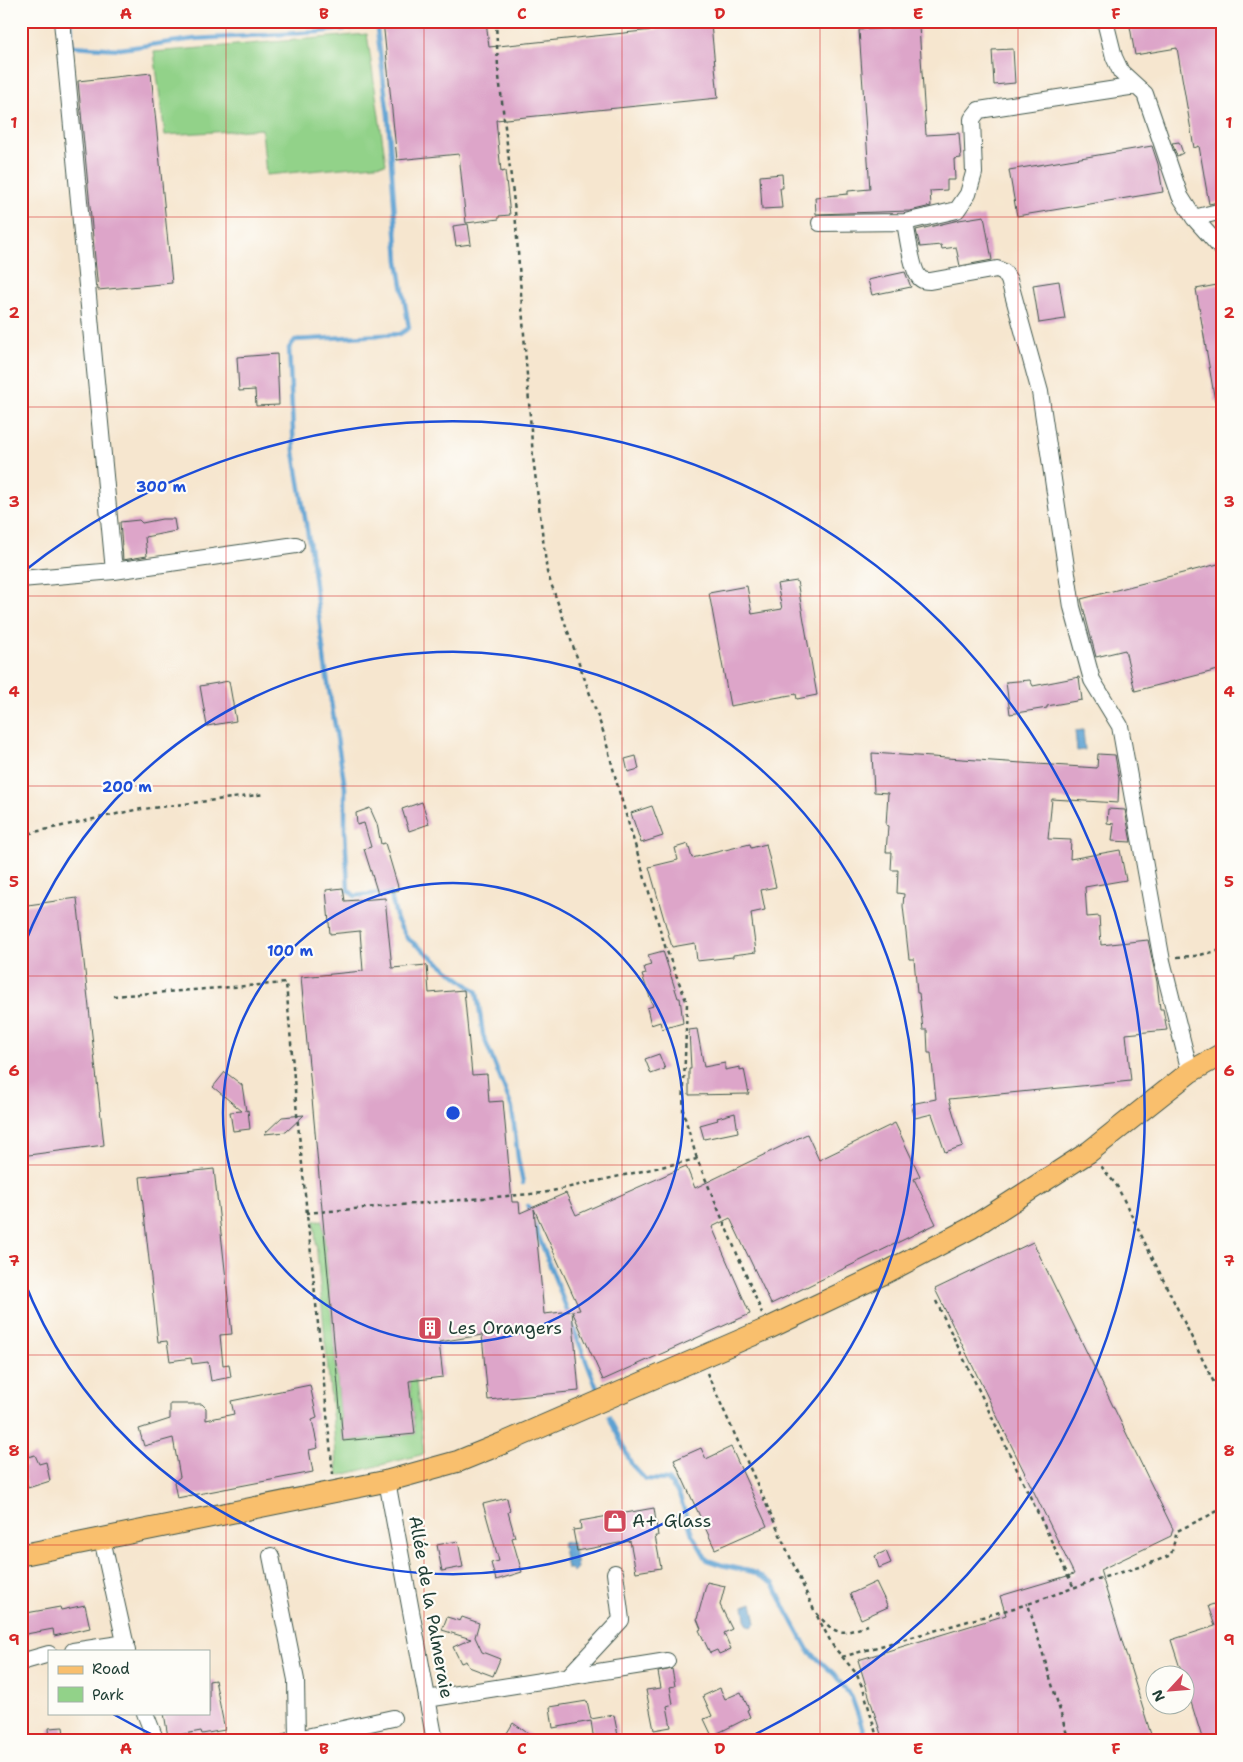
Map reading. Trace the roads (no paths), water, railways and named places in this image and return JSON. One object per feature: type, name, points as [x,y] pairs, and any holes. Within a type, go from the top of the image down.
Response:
[{"type":"main road","points":[[21,1555],[387,1481],[428,1470],[475,1454],[768,1328],[888,1272],[971,1228],[1089,1152],[1190,1072],[1222,1054]]},
{"type":"street","points":[[62,21],[114,571]]},
{"type":"street","points":[[1105,21],[1114,57],[1121,72],[1145,94],[1180,196],[1194,218],[1218,246],[1222,247]]},
{"type":"street","points":[[820,223],[905,222],[957,210],[968,194],[974,173],[972,118],[980,110],[1136,86]]},
{"type":"street","points":[[1194,218],[1222,211]]},
{"type":"street","points":[[905,222],[917,276],[923,280],[930,281],[997,269],[1004,272],[1009,280],[1040,392],[1072,607],[1092,680],[1120,726],[1161,958],[1190,1072]]},
{"type":"street","points":[[21,579],[114,571],[296,545]]},
{"type":"street","name":"Allée de la Palmeraie","points":[[387,1481],[434,1741]]},
{"type":"street","points":[[86,1650],[126,1647],[102,1539]]},
{"type":"street","points":[[271,1556],[296,1680],[293,1740],[393,1718]]},
{"type":"street","points":[[568,1677],[621,1620],[615,1572]]},
{"type":"street","points":[[21,1662],[48,1654]]},
{"type":"street","points":[[427,1699],[667,1661]]},
{"type":"street","points":[[146,1714],[156,1741]]},
{"type":"water","points":[[1083,730],[1085,750],[1077,751],[1075,731]]},
{"type":"water","points":[[573,1541],[577,1568],[573,1572],[567,1569],[562,1543]]},
{"type":"water","points":[[752,1603],[756,1623],[752,1627],[747,1624],[744,1606]]},
{"type":"waterway","points":[[71,21],[72,46],[120,49],[194,39],[319,32],[376,25]]},
{"type":"waterway","points":[[376,21],[388,115],[398,261],[409,328],[400,334],[295,340],[289,348],[294,452],[311,553],[325,665],[345,787],[348,890],[355,896],[390,892],[397,920],[407,938],[477,992],[483,1035],[512,1108],[523,1183]]},
{"type":"waterway","points":[[528,1206],[530,1215]]},
{"type":"waterway","points":[[534,1224],[569,1315]]},
{"type":"waterway","points":[[572,1325],[598,1391]]},
{"type":"waterway","points":[[609,1417],[632,1465],[645,1479],[668,1480],[679,1494],[692,1534],[707,1560],[753,1572],[774,1584],[808,1650],[834,1674],[852,1698],[867,1741]]},
{"type":"place","name":"Les Orangers","points":[[430,1328]]},
{"type":"place","name":"A+ Glass","points":[[615,1521]]}]
